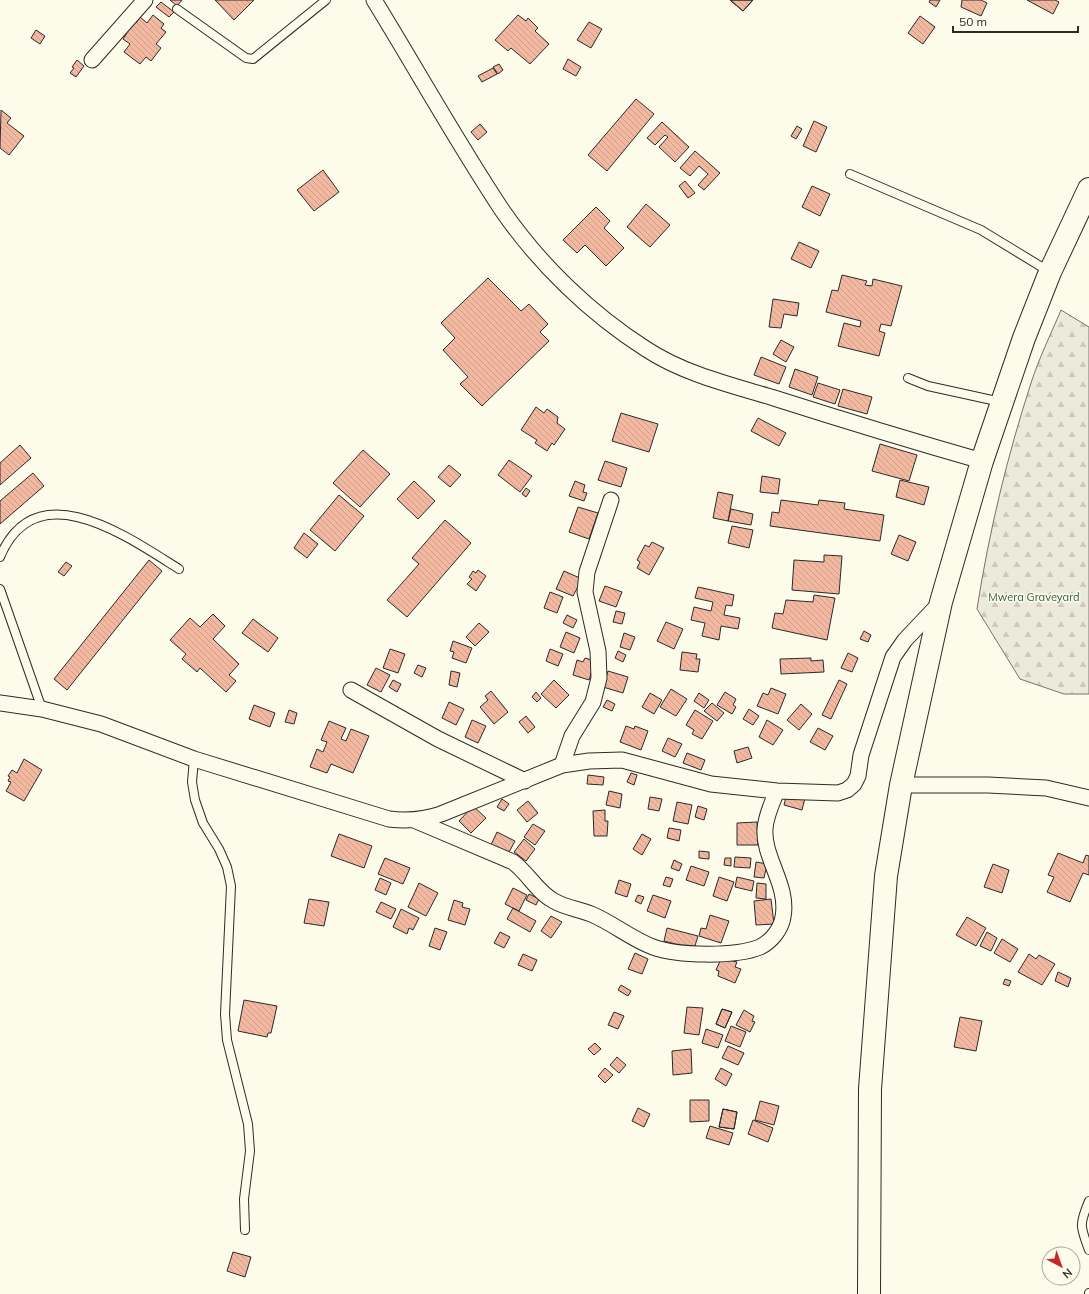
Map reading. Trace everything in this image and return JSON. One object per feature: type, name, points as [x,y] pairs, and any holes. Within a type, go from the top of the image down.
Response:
[{"type":"highway","points":[[869,1294],[870,1089],[886,876],[901,785],[941,602],[982,461],[1024,338],[1050,272],[1089,189]]},
{"type":"street","points":[[92,60],[145,0]]},
{"type":"street","points":[[374,0],[503,210],[549,266],[581,299],[615,327],[647,350],[694,373],[875,430],[982,461]]},
{"type":"street","points":[[562,765],[572,736],[593,702],[599,678],[598,651],[586,592],[587,572],[611,500]]},
{"type":"street","points":[[0,703],[42,709],[101,724],[194,759],[389,819],[413,820],[441,814],[562,765],[589,761],[622,760],[711,784],[777,791],[838,793],[847,790],[854,784],[893,657],[905,640],[941,602]]},
{"type":"street","points":[[351,690],[438,739],[525,781]]},
{"type":"street","points":[[901,785],[988,785],[1039,788],[1089,798]]},
{"type":"street","points":[[413,820],[513,862],[524,870],[543,893],[554,901],[594,915],[653,947],[674,953],[694,955],[749,951],[772,939],[780,928],[784,916],[782,888],[766,842],[765,829],[768,814],[777,791]]},
{"type":"lane","points":[[177,9],[246,58],[253,59],[260,55],[326,0]]},
{"type":"lane","points":[[850,174],[981,230],[1050,272]]},
{"type":"lane","points":[[908,378],[928,386],[1001,402]]},
{"type":"lane","points":[[0,556],[6,544],[18,528],[37,516],[60,513],[119,532],[179,569]]},
{"type":"lane","points":[[0,589],[42,709]]},
{"type":"lane","points":[[194,759],[192,782],[195,800],[203,823],[228,867],[232,886],[225,1014],[227,1040],[248,1124],[250,1151],[244,1199],[246,1230]]},
{"type":"lane","points":[[1089,1201],[1080,1221],[1082,1232],[1089,1250]]},
{"type":"green space","name":"Mwera Graveyard","points":[[1061,310],[1089,327],[1089,694],[1064,694],[1020,679],[977,609],[993,523],[1014,439],[1034,374]]},
{"type":"building","points":[[170,0],[182,0],[177,6]]},
{"type":"building","points":[[215,0],[254,0],[234,20]]},
{"type":"building","points":[[730,0],[753,0],[743,11]]},
{"type":"building","points":[[730,0],[753,0],[743,11]]},
{"type":"building","points":[[930,0],[940,0],[936,7],[929,2]]},
{"type":"building","points":[[962,0],[981,0],[987,3],[981,16],[961,7]]},
{"type":"building","points":[[1027,0],[1055,0],[1059,2],[1053,14]]},
{"type":"building","points":[[161,2],[174,12],[169,17],[156,7]]},
{"type":"building","points":[[153,15],[164,24],[161,28],[166,32],[156,44],[161,48],[151,61],[146,57],[140,64],[124,52],[130,44],[123,39],[127,33],[123,30],[132,19],[136,23],[140,17],[147,23]]},
{"type":"building","points":[[518,15],[526,21],[528,18],[538,28],[535,31],[549,44],[530,64],[511,48],[508,51],[495,40]]},
{"type":"building","points":[[920,16],[935,27],[923,44],[908,33]]},
{"type":"building","points":[[589,22],[602,29],[591,48],[577,40]]},
{"type":"building","points":[[36,30],[45,36],[40,44],[31,38]]},
{"type":"building","points":[[568,59],[581,67],[576,76],[563,69]]},
{"type":"building","points":[[77,60],[84,66],[76,77],[70,73]]},
{"type":"building","points":[[499,64],[503,70],[498,74],[493,67]]},
{"type":"building","points":[[493,68],[497,74],[482,82],[478,76]]},
{"type":"building","points":[[636,99],[654,114],[607,171],[588,155]]},
{"type":"building","points":[[1,110],[11,118],[7,123],[24,136],[9,155],[0,148]]},
{"type":"building","points":[[814,121],[827,127],[816,152],[803,146]]},
{"type":"building","points":[[662,122],[689,147],[675,162],[659,147],[668,137],[665,135],[655,145],[647,138]]},
{"type":"building","points":[[480,124],[487,132],[478,140],[471,132]]},
{"type":"building","points":[[797,126],[802,129],[796,139],[791,136]]},
{"type":"building","points":[[695,151],[720,173],[704,190],[698,185],[708,174],[699,166],[690,176],[680,168]]},
{"type":"building","points":[[323,170],[339,192],[314,211],[297,190]]},
{"type":"building","points":[[685,181],[695,193],[688,198],[679,186]]},
{"type":"building","points":[[812,186],[830,194],[820,216],[802,207]]},
{"type":"building","points":[[646,204],[670,225],[650,247],[627,227]]},
{"type":"building","points":[[596,207],[610,221],[604,228],[624,248],[606,266],[585,245],[577,253],[563,240]]},
{"type":"building","points":[[799,242],[819,251],[811,268],[791,259]]},
{"type":"building","points":[[842,275],[867,281],[865,285],[872,286],[873,279],[902,286],[891,326],[881,324],[879,331],[885,333],[879,356],[838,346],[844,323],[860,327],[861,321],[826,312],[832,290],[838,291]]},
{"type":"building","points":[[488,278],[521,311],[529,304],[548,324],[540,332],[549,341],[482,406],[460,384],[468,377],[443,350],[455,338],[441,323]]},
{"type":"building","points":[[773,299],[799,303],[797,316],[784,314],[781,328],[769,327]]},
{"type":"building","points":[[781,340],[794,347],[786,362],[773,354]]},
{"type":"building","points":[[761,357],[786,367],[779,384],[754,375]]},
{"type":"building","points":[[795,369],[818,377],[812,395],[789,387]]},
{"type":"building","points":[[818,383],[840,390],[835,404],[813,397]]},
{"type":"building","points":[[843,389],[872,397],[867,414],[838,406]]},
{"type":"building","points":[[536,407],[544,413],[547,409],[558,417],[557,423],[565,429],[554,445],[552,443],[547,451],[535,443],[537,440],[521,430]]},
{"type":"building","points":[[621,413],[658,424],[649,452],[612,441]]},
{"type":"building","points":[[758,418],[786,433],[779,446],[751,431]]},
{"type":"building","points":[[880,444],[917,455],[909,481],[872,471]]},
{"type":"building","points":[[20,445],[31,458],[0,485],[0,463]]},
{"type":"building","points":[[363,450],[390,474],[360,507],[333,483]]},
{"type":"building","points":[[509,460],[532,476],[520,492],[498,475]]},
{"type":"building","points":[[605,461],[627,468],[621,487],[598,480]]},
{"type":"building","points":[[449,465],[461,475],[450,487],[438,477]]},
{"type":"building","points":[[33,473],[44,486],[0,524],[0,501]]},
{"type":"building","points":[[762,476],[780,479],[778,494],[760,492]]},
{"type":"building","points":[[900,480],[929,487],[924,505],[896,497]]},
{"type":"building","points":[[414,481],[435,501],[418,519],[397,499]]},
{"type":"building","points":[[575,481],[585,485],[583,492],[587,493],[584,501],[569,496]]},
{"type":"building","points":[[526,488],[530,491],[526,497],[522,494]]},
{"type":"building","points":[[718,492],[733,495],[728,521],[713,518]]},
{"type":"building","points":[[339,495],[364,516],[335,551],[310,530]]},
{"type":"building","points":[[781,500],[818,505],[819,500],[845,503],[844,509],[884,515],[880,541],[770,526],[772,512],[779,513]]},
{"type":"building","points":[[578,507],[598,513],[589,539],[569,532]]},
{"type":"building","points":[[731,509],[753,514],[751,525],[728,521]]},
{"type":"building","points":[[445,520],[471,543],[407,617],[387,600],[419,564],[412,558]]},
{"type":"building","points":[[732,526],[753,530],[749,548],[728,543]]},
{"type":"building","points":[[304,533],[318,544],[307,558],[294,548]]},
{"type":"building","points":[[899,535],[916,542],[908,561],[891,554]]},
{"type":"building","points":[[652,542],[664,548],[649,575],[637,568],[640,562],[637,560],[645,545],[649,547]]},
{"type":"building","points":[[824,555],[842,556],[839,594],[792,590],[794,560],[824,562]]},
{"type":"building","points":[[149,560],[162,571],[67,690],[54,679]]},
{"type":"building","points":[[66,562],[72,566],[64,576],[58,572]]},
{"type":"building","points":[[478,570],[486,576],[476,591],[467,584],[472,579],[469,577],[473,571],[476,573]]},
{"type":"building","points":[[564,571],[582,579],[573,596],[556,589]]},
{"type":"building","points":[[605,586],[622,592],[616,607],[599,601]]},
{"type":"building","points":[[698,587],[734,595],[732,606],[726,605],[724,615],[740,618],[738,629],[721,626],[719,640],[702,636],[705,623],[691,620],[694,607],[711,611],[713,602],[695,598]]},
{"type":"building","points":[[550,592],[563,597],[557,613],[544,608]]},
{"type":"building","points":[[814,595],[835,598],[827,640],[772,628],[775,613],[783,614],[786,600],[813,602]]},
{"type":"building","points":[[616,611],[625,613],[622,624],[613,622]]},
{"type":"building","points":[[213,614],[225,626],[213,639],[239,664],[229,675],[236,681],[226,692],[200,668],[197,672],[182,659],[186,654],[170,640],[190,618],[200,627]]},
{"type":"building","points":[[567,615],[577,620],[573,628],[563,623]]},
{"type":"building","points":[[253,619],[278,638],[268,652],[242,633]]},
{"type":"building","points":[[666,622],[683,629],[674,649],[657,641]]},
{"type":"building","points":[[479,623],[489,632],[475,646],[466,637]]},
{"type":"building","points":[[864,631],[871,635],[868,642],[860,639]]},
{"type":"building","points":[[566,632],[580,638],[574,653],[560,647]]},
{"type":"building","points":[[624,633],[635,637],[630,650],[620,647]]},
{"type":"building","points":[[453,641],[472,648],[466,663],[452,658],[454,652],[450,651]]},
{"type":"building","points":[[390,649],[405,654],[398,673],[383,668]]},
{"type":"building","points":[[550,649],[563,654],[558,666],[546,661]]},
{"type":"building","points":[[618,651],[626,655],[623,662],[615,658]]},
{"type":"building","points":[[682,652],[697,654],[696,659],[700,659],[698,672],[680,670]]},
{"type":"building","points":[[848,653],[858,658],[852,672],[841,668]]},
{"type":"building","points":[[585,658],[595,661],[589,680],[573,675],[577,660],[583,662]]},
{"type":"building","points":[[811,658],[811,661],[823,660],[824,672],[781,674],[780,659]]},
{"type":"building","points":[[418,665],[426,668],[422,677],[414,673]]},
{"type":"building","points":[[376,668],[390,675],[381,692],[367,685]]},
{"type":"building","points":[[451,671],[460,673],[457,687],[449,685]]},
{"type":"building","points":[[608,671],[628,677],[623,693],[603,687]]},
{"type":"building","points":[[393,680],[401,684],[397,692],[389,687]]},
{"type":"building","points":[[554,680],[569,695],[556,708],[541,694]]},
{"type":"building","points":[[839,680],[847,684],[831,719],[822,715]]},
{"type":"building","points":[[771,688],[786,694],[778,714],[757,706],[763,693],[768,695]]},
{"type":"building","points":[[671,689],[687,699],[676,716],[660,707]]},
{"type":"building","points":[[491,691],[508,712],[494,724],[480,707],[488,700],[485,696]]},
{"type":"building","points":[[536,692],[541,698],[537,702],[532,697]]},
{"type":"building","points":[[725,692],[736,699],[733,705],[736,707],[732,714],[717,705]]},
{"type":"building","points":[[650,693],[662,700],[654,714],[642,707]]},
{"type":"building","points":[[699,693],[709,700],[704,708],[694,701]]},
{"type":"building","points":[[607,700],[615,704],[612,711],[603,707]]},
{"type":"building","points":[[449,702],[464,709],[456,725],[442,718]]},
{"type":"building","points":[[712,703],[724,713],[717,721],[704,711]]},
{"type":"building","points":[[801,704],[812,714],[799,730],[787,720]]},
{"type":"building","points":[[254,705],[275,713],[270,727],[249,719]]},
{"type":"building","points":[[749,709],[759,716],[753,725],[743,719]]},
{"type":"building","points":[[289,710],[297,713],[294,724],[285,722]]},
{"type":"building","points":[[695,710],[713,721],[702,739],[692,734],[694,730],[686,725]]},
{"type":"building","points":[[526,716],[535,727],[528,733],[519,722]]},
{"type":"building","points":[[472,720],[486,726],[478,743],[465,737]]},
{"type":"building","points":[[767,720],[783,730],[773,745],[759,737]]},
{"type":"building","points":[[329,721],[346,728],[341,739],[346,741],[351,729],[369,736],[353,773],[331,764],[327,773],[310,767],[317,749],[323,752],[327,742],[321,740]]},
{"type":"building","points":[[626,726],[634,729],[635,726],[648,731],[641,750],[620,742]]},
{"type":"building","points":[[818,728],[833,736],[825,750],[810,742]]},
{"type":"building","points":[[668,738],[682,744],[675,757],[662,751]]},
{"type":"building","points":[[748,747],[752,758],[737,763],[734,751]]},
{"type":"building","points":[[687,753],[705,760],[701,770],[683,763]]},
{"type":"building","points":[[24,759],[42,770],[24,801],[6,791],[11,782],[8,781],[10,777],[8,776],[12,770],[17,773]]},
{"type":"building","points":[[631,773],[637,775],[634,785],[627,782]]},
{"type":"building","points":[[588,775],[604,777],[603,785],[587,784]]},
{"type":"building","points":[[609,791],[622,794],[620,808],[606,805]]},
{"type":"building","points":[[787,793],[805,798],[802,810],[784,805]]},
{"type":"building","points":[[650,797],[662,799],[659,811],[648,809]]},
{"type":"building","points":[[502,799],[509,804],[504,811],[497,807]]},
{"type":"building","points":[[528,801],[538,813],[527,822],[517,810]]},
{"type":"building","points":[[677,802],[692,805],[688,824],[673,821]]},
{"type":"building","points":[[473,806],[486,818],[471,833],[459,821]]},
{"type":"building","points":[[698,806],[707,809],[704,820],[695,817]]},
{"type":"building","points":[[605,810],[605,821],[608,821],[607,836],[594,836],[593,811]]},
{"type":"building","points":[[757,822],[758,845],[737,845],[737,823]]},
{"type":"building","points":[[533,824],[545,831],[535,845],[524,837]]},
{"type":"building","points":[[669,828],[681,830],[679,841],[667,838]]},
{"type":"building","points":[[497,832],[515,841],[507,856],[490,847]]},
{"type":"building","points":[[339,834],[372,846],[364,868],[331,856]]},
{"type":"building","points":[[642,834],[651,839],[642,855],[633,849]]},
{"type":"building","points":[[524,839],[535,849],[526,861],[514,852]]},
{"type":"building","points":[[699,851],[709,852],[709,859],[699,858]]},
{"type":"building","points":[[1058,853],[1083,863],[1086,855],[1089,856],[1089,875],[1083,873],[1070,902],[1047,892],[1054,877],[1048,875]]},
{"type":"building","points":[[735,857],[751,858],[750,868],[734,867]]},
{"type":"building","points":[[385,858],[410,868],[403,884],[378,874]]},
{"type":"building","points":[[725,858],[731,858],[731,866],[724,865]]},
{"type":"building","points":[[674,860],[682,864],[679,871],[671,868]]},
{"type":"building","points":[[756,862],[767,864],[764,878],[754,877]]},
{"type":"building","points":[[993,864],[1009,870],[1002,893],[984,887]]},
{"type":"building","points":[[691,866],[709,872],[704,886],[686,880]]},
{"type":"building","points":[[666,877],[673,879],[670,887],[663,885]]},
{"type":"building","points":[[719,877],[734,882],[727,901],[713,896]]},
{"type":"building","points":[[737,877],[754,881],[752,891],[735,887]]},
{"type":"building","points":[[380,878],[391,883],[386,895],[375,890]]},
{"type":"building","points":[[619,880],[631,884],[627,897],[615,893]]},
{"type":"building","points":[[419,883],[438,893],[426,916],[408,907]]},
{"type":"building","points":[[757,883],[766,884],[766,899],[756,898]]},
{"type":"building","points":[[513,888],[527,895],[519,911],[505,904]]},
{"type":"building","points":[[529,894],[539,899],[536,905],[526,900]]},
{"type":"building","points":[[638,895],[644,897],[641,904],[635,901]]},
{"type":"building","points":[[653,895],[671,901],[665,918],[647,911]]},
{"type":"building","points":[[309,899],[329,902],[324,926],[304,923]]},
{"type":"building","points":[[771,899],[774,924],[756,925],[754,901]]},
{"type":"building","points":[[454,900],[463,903],[462,907],[470,909],[465,925],[448,920]]},
{"type":"building","points":[[381,902],[396,909],[391,919],[376,912]]},
{"type":"building","points":[[513,908],[536,921],[530,932],[507,919]]},
{"type":"building","points":[[401,909],[419,918],[413,930],[409,928],[407,934],[393,927]]},
{"type":"building","points":[[710,915],[729,921],[721,943],[699,936],[701,928],[706,929]]},
{"type":"building","points":[[551,916],[562,922],[551,938],[541,931]]},
{"type":"building","points":[[967,917],[986,928],[976,946],[956,935]]},
{"type":"building","points":[[435,928],[447,932],[440,950],[429,946]]},
{"type":"building","points":[[667,928],[698,936],[694,949],[664,941]]},
{"type":"building","points":[[500,932],[510,937],[504,948],[494,943]]},
{"type":"building","points":[[987,932],[997,938],[991,951],[980,946]]},
{"type":"building","points":[[1002,939],[1018,949],[1010,962],[994,953]]},
{"type":"building","points":[[635,953],[648,959],[642,974],[628,969]]},
{"type":"building","points":[[523,954],[537,960],[532,971],[518,965]]},
{"type":"building","points":[[1029,954],[1036,959],[1039,955],[1055,964],[1042,985],[1018,972]]},
{"type":"building","points":[[721,959],[726,962],[727,959],[737,962],[735,967],[741,969],[735,983],[718,976],[719,971],[716,970]]},
{"type":"building","points":[[1058,972],[1071,978],[1068,987],[1055,981]]},
{"type":"building","points":[[1005,979],[1011,981],[1009,986],[1003,984]]},
{"type":"building","points":[[621,985],[631,991],[628,996],[618,990]]},
{"type":"building","points":[[244,1000],[277,1006],[271,1033],[268,1033],[267,1037],[238,1031]]},
{"type":"building","points":[[687,1007],[703,1008],[699,1035],[684,1033]]},
{"type":"building","points":[[722,1009],[732,1012],[725,1028],[716,1024]]},
{"type":"building","points":[[722,1009],[732,1012],[725,1028],[716,1024]]},
{"type":"building","points":[[744,1010],[754,1016],[752,1021],[755,1022],[750,1032],[736,1025]]},
{"type":"building","points":[[614,1012],[624,1016],[618,1029],[608,1025]]},
{"type":"building","points":[[960,1017],[982,1021],[976,1051],[954,1047]]},
{"type":"building","points":[[731,1026],[746,1032],[740,1047],[725,1041]]},
{"type":"building","points":[[706,1029],[723,1035],[718,1048],[702,1043]]},
{"type":"building","points":[[595,1043],[601,1049],[594,1055],[588,1049]]},
{"type":"building","points":[[728,1046],[744,1053],[738,1065],[722,1058]]},
{"type":"building","points":[[691,1049],[692,1073],[673,1075],[672,1051]]},
{"type":"building","points":[[617,1057],[626,1065],[619,1073],[610,1065]]},
{"type":"building","points":[[605,1068],[613,1075],[605,1083],[598,1076]]},
{"type":"building","points":[[721,1068],[732,1074],[726,1086],[715,1079]]},
{"type":"building","points":[[690,1100],[709,1100],[709,1121],[690,1122]]},
{"type":"building","points":[[760,1101],[779,1106],[774,1125],[755,1120]]},
{"type":"building","points":[[638,1108],[650,1114],[644,1127],[632,1121]]},
{"type":"building","points":[[723,1109],[737,1112],[734,1129],[719,1127]]},
{"type":"building","points":[[723,1109],[737,1112],[734,1129],[719,1127]]},
{"type":"building","points":[[753,1120],[773,1128],[768,1142],[748,1134]]},
{"type":"building","points":[[710,1126],[733,1133],[729,1145],[706,1138]]},
{"type":"building","points":[[233,1252],[251,1257],[245,1277],[227,1271]]}]
